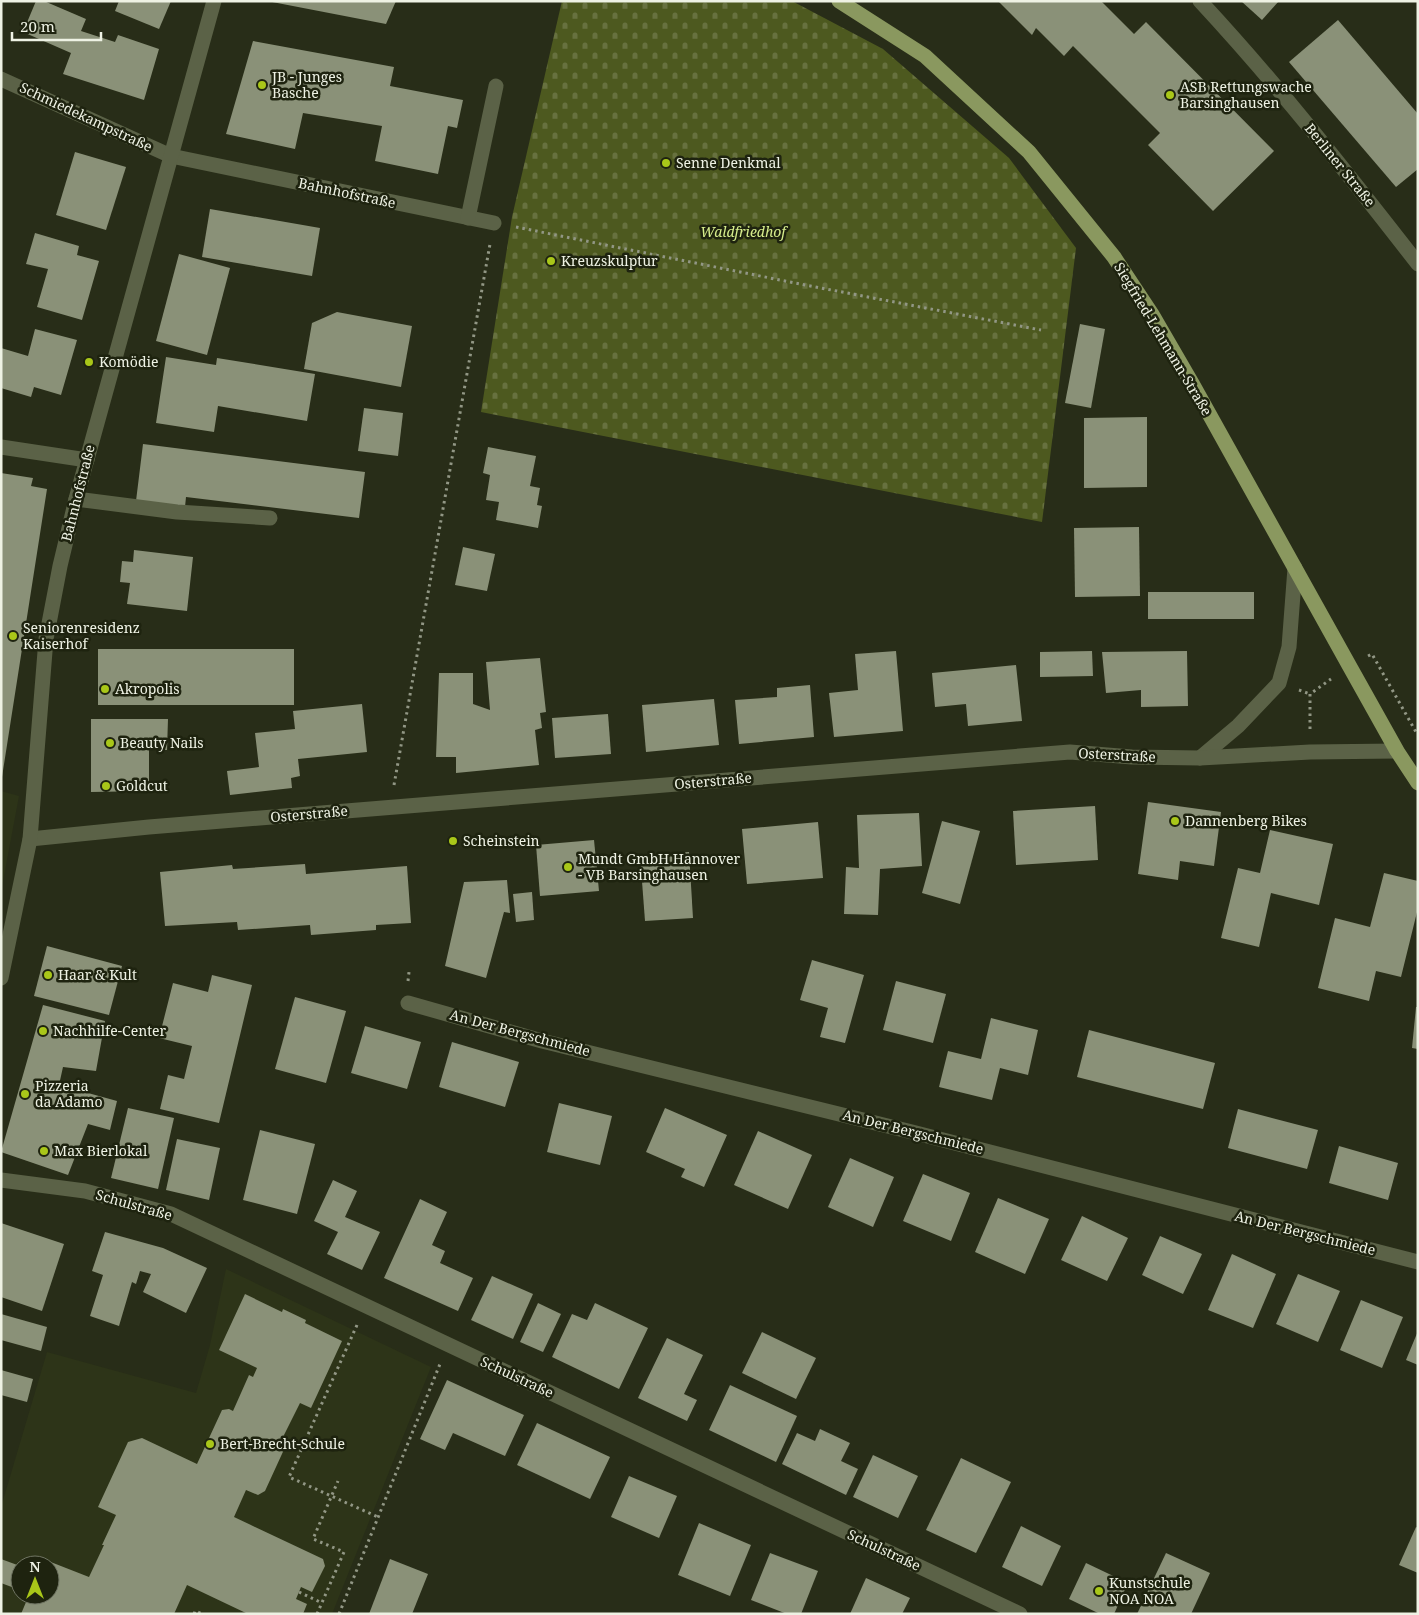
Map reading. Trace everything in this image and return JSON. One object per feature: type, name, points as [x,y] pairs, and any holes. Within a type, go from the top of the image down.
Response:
[{"type":"main road","name":"Siegfried-Lehmann-Straße","points":[[839,1],[926,56],[1029,152],[1114,257],[1153,316],[1397,751],[1418,783]]},
{"type":"street","name":"Bahnhofstraße","points":[[1,978],[8,916],[30,839],[46,639],[60,566],[76,498],[214,1]]},
{"type":"street","name":"Berliner Straße","points":[[1200,1],[1235,39],[1312,130],[1418,264]]},
{"type":"street","name":"Schmiedekampstraße","points":[[1,79],[171,156]]},
{"type":"street","points":[[468,218],[496,86]]},
{"type":"street","name":"Bahnhofstraße","points":[[171,156],[494,223]]},
{"type":"street","points":[[1,447],[87,460]]},
{"type":"street","points":[[76,498],[177,512],[270,518]]},
{"type":"street","points":[[1200,758],[1238,726],[1279,683],[1290,647],[1295,568]]},
{"type":"street","name":"Osterstraße","points":[[30,839],[149,827],[1070,752],[1132,757],[1200,758],[1310,752],[1397,751]]},
{"type":"street","name":"An Der Bergschmiede","points":[[408,1003],[542,1040],[922,1134],[1418,1262]]},
{"type":"street","name":"Schulstraße","points":[[1,1180],[86,1191],[171,1214],[1020,1614]]},
{"type":"path","points":[[390,808],[494,223],[1042,330]]},
{"type":"path","points":[[1310,752],[1310,694],[1350,667]]},
{"type":"path","points":[[365,1306],[289,1477],[378,1517]]},
{"type":"path","points":[[339,1614],[447,1344]]},
{"type":"path","points":[[317,1614],[344,1552],[313,1539],[338,1481]]},
{"type":"path","points":[[299,1592],[322,1603]]},
{"type":"path","points":[[194,1614],[195,1611],[203,1614]]},
{"type":"shaded area","points":[[1,791],[19,796],[1,892]]},
{"type":"shaded area","name":"Bert-Brecht-Schule","points":[[226,1269],[431,1367],[332,1614],[1,1614],[1,1507],[47,1352],[196,1393],[210,1345]]},
{"type":"green space","name":"Waldfriedhof","points":[[562,1],[792,1],[883,49],[1009,158],[1076,248],[1042,522],[481,412],[512,217]]},
{"type":"building","points":[[36,1],[44,1],[86,19],[81,31],[115,42],[118,35],[159,49],[144,100],[63,74],[71,53],[23,32]]},
{"type":"building","points":[[119,1],[171,1],[159,29],[115,11]]},
{"type":"building","points":[[267,1],[396,1],[386,24]]},
{"type":"building","name":"ASB Rettungswache Barsinghausen","points":[[998,1],[1101,1],[1134,34],[1146,22],[1274,151],[1213,211],[1148,145],[1160,133],[1073,46],[1064,56],[1036,28],[1032,35]]},
{"type":"building","points":[[1241,1],[1279,1],[1262,20]]},
{"type":"building","points":[[1338,20],[1418,114],[1418,169],[1396,187],[1289,62]]},
{"type":"building","points":[[253,41],[394,67],[390,86],[463,100],[457,128],[448,126],[438,174],[375,161],[382,126],[303,113],[295,149],[226,134]]},
{"type":"building","points":[[75,152],[126,167],[106,230],[56,215]]},
{"type":"building","points":[[210,209],[320,228],[312,276],[202,257]]},
{"type":"building","points":[[35,233],[79,246],[77,255],[99,261],[82,320],[37,307],[48,269],[26,264]]},
{"type":"building","points":[[179,254],[230,268],[207,355],[156,341]]},
{"type":"building","points":[[337,312],[412,326],[401,387],[304,369],[312,323]]},
{"type":"building","points":[[1080,324],[1105,329],[1091,408],[1065,403]]},
{"type":"building","points":[[35,329],[77,340],[61,395],[34,387],[31,397],[1,388],[1,348],[28,356]]},
{"type":"building","points":[[166,357],[216,365],[217,358],[315,374],[307,421],[218,406],[214,432],[156,423]]},
{"type":"building","points":[[364,408],[403,413],[398,456],[358,451]]},
{"type":"building","points":[[1147,417],[1147,487],[1084,488],[1084,418]]},
{"type":"building","points":[[143,444],[365,472],[359,518],[186,497],[185,507],[136,501]]},
{"type":"building","points":[[488,447],[536,456],[530,486],[540,488],[537,505],[542,506],[538,528],[496,520],[499,502],[486,500],[490,475],[483,473]]},
{"type":"building","name":"Seniorenresidenz Kaiserhof","points":[[1,473],[33,478],[31,486],[47,489],[2,777]]},
{"type":"building","points":[[1139,527],[1140,596],[1075,597],[1074,528]]},
{"type":"building","points":[[463,547],[495,554],[487,591],[455,585]]},
{"type":"building","points":[[134,550],[193,557],[187,611],[127,604],[130,583],[120,582],[122,561],[133,562]]},
{"type":"building","points":[[1148,592],[1254,592],[1254,619],[1148,619]]},
{"type":"building","points":[[98,649],[294,649],[294,705],[98,705]]},
{"type":"building","points":[[896,651],[903,731],[834,737],[829,693],[858,690],[855,654]]},
{"type":"building","points":[[1092,651],[1093,676],[1040,677],[1040,652]]},
{"type":"building","points":[[1187,651],[1188,706],[1141,707],[1141,690],[1106,693],[1102,652]]},
{"type":"building","points":[[540,658],[546,712],[540,713],[542,728],[535,730],[539,765],[456,773],[456,757],[436,757],[439,673],[473,673],[473,704],[490,710],[486,662]]},
{"type":"building","points":[[1016,665],[1022,721],[968,726],[966,704],[935,707],[932,673]]},
{"type":"building","points":[[810,685],[814,737],[739,744],[735,700],[777,697],[777,688]]},
{"type":"building","points":[[714,699],[719,745],[646,752],[642,705]]},
{"type":"building","points":[[362,704],[367,752],[298,759],[300,776],[291,778],[292,788],[230,795],[227,771],[259,767],[255,733],[295,729],[293,711]]},
{"type":"building","points":[[608,714],[611,754],[555,758],[552,718]]},
{"type":"building","points":[[91,719],[168,719],[167,750],[149,750],[149,791],[91,792]]},
{"type":"building","points":[[1148,802],[1221,812],[1214,866],[1180,861],[1178,880],[1138,874]]},
{"type":"building","points":[[1095,806],[1098,860],[1016,865],[1013,811]]},
{"type":"building","points":[[919,813],[922,866],[880,869],[878,915],[844,914],[846,867],[859,868],[857,815]]},
{"type":"building","points":[[942,821],[980,831],[960,904],[922,893]]},
{"type":"building","points":[[818,822],[823,878],[747,884],[742,829]]},
{"type":"building","points":[[1270,830],[1333,844],[1319,905],[1271,893],[1259,947],[1221,938],[1238,868],[1260,873]]},
{"type":"building","points":[[594,840],[599,891],[540,896],[536,845]]},
{"type":"building","points":[[689,852],[693,918],[645,921],[640,855]]},
{"type":"building","points":[[305,864],[306,874],[407,866],[411,923],[376,925],[376,930],[311,935],[310,925],[238,930],[237,922],[165,926],[160,872],[232,865],[233,869]]},
{"type":"building","points":[[1384,873],[1418,881],[1418,908],[1401,977],[1376,971],[1369,1001],[1318,988],[1335,918],[1370,927]]},
{"type":"building","points":[[507,880],[510,913],[504,912],[486,978],[445,966],[464,882]]},
{"type":"building","points":[[532,892],[534,920],[516,922],[513,894]]},
{"type":"building","points":[[47,946],[122,966],[109,1015],[34,996]]},
{"type":"building","points":[[812,960],[864,975],[845,1043],[820,1037],[828,1008],[800,1000]]},
{"type":"building","points":[[212,975],[252,985],[219,1123],[160,1109],[168,1075],[184,1079],[192,1046],[159,1038],[173,983],[208,992]]},
{"type":"building","points":[[896,981],[946,994],[933,1043],[883,1030]]},
{"type":"building","points":[[295,997],[346,1011],[326,1083],[275,1069]]},
{"type":"building","points":[[43,1005],[105,1021],[96,1071],[63,1067],[59,1085],[117,1101],[110,1130],[88,1124],[68,1175],[1,1152]]},
{"type":"building","points":[[1416,1007],[1418,1007],[1418,1049],[1412,1048]]},
{"type":"building","points":[[991,1018],[1038,1030],[1028,1075],[1000,1068],[992,1100],[939,1087],[948,1051],[981,1059]]},
{"type":"building","points":[[365,1026],[421,1042],[407,1089],[351,1073]]},
{"type":"building","points":[[1089,1030],[1215,1063],[1203,1109],[1077,1077]]},
{"type":"building","points":[[452,1042],[519,1062],[505,1107],[439,1087]]},
{"type":"building","points":[[559,1103],[612,1116],[600,1165],[547,1152]]},
{"type":"building","points":[[128,1108],[174,1118],[158,1189],[111,1178]]},
{"type":"building","points":[[665,1108],[727,1135],[704,1187],[681,1177],[685,1169],[646,1152]]},
{"type":"building","points":[[1238,1109],[1318,1130],[1307,1169],[1228,1148]]},
{"type":"building","points":[[260,1130],[315,1144],[297,1214],[243,1200]]},
{"type":"building","points":[[758,1131],[812,1155],[788,1209],[734,1185]]},
{"type":"building","points":[[177,1139],[220,1148],[209,1200],[166,1190]]},
{"type":"building","points":[[1339,1146],[1398,1163],[1388,1200],[1329,1183]]},
{"type":"building","points":[[850,1158],[894,1177],[873,1227],[828,1207]]},
{"type":"building","points":[[923,1174],[970,1193],[951,1241],[903,1221]]},
{"type":"building","points":[[333,1180],[357,1191],[345,1217],[380,1232],[362,1270],[327,1254],[338,1232],[314,1221]]},
{"type":"building","points":[[998,1198],[1049,1219],[1025,1274],[975,1252]]},
{"type":"building","points":[[420,1199],[447,1212],[432,1245],[445,1251],[440,1263],[473,1278],[458,1311],[384,1278]]},
{"type":"building","points":[[1082,1216],[1128,1238],[1107,1281],[1061,1260]]},
{"type":"building","points":[[1,1223],[64,1244],[42,1311],[1,1297]]},
{"type":"building","points":[[105,1232],[163,1248],[207,1268],[186,1313],[143,1292],[151,1274],[140,1271],[136,1284],[132,1282],[119,1326],[90,1316],[103,1275],[92,1271]]},
{"type":"building","points":[[1160,1236],[1202,1254],[1183,1294],[1142,1275]]},
{"type":"building","points":[[1232,1254],[1276,1274],[1253,1328],[1208,1310]]},
{"type":"building","points":[[1298,1274],[1340,1291],[1318,1342],[1276,1324]]},
{"type":"building","points":[[492,1276],[533,1294],[513,1339],[471,1320]]},
{"type":"building","points":[[245,1294],[282,1312],[283,1309],[306,1320],[305,1323],[342,1341],[311,1408],[300,1403],[284,1435],[287,1443],[265,1491],[258,1495],[246,1490],[234,1517],[323,1559],[325,1566],[312,1592],[301,1587],[296,1599],[307,1604],[303,1614],[248,1614],[187,1585],[174,1614],[21,1614],[25,1605],[60,1605],[60,1566],[89,1577],[116,1515],[98,1507],[128,1442],[142,1438],[197,1464],[222,1410],[229,1409],[233,1411],[249,1375],[253,1377],[257,1368],[219,1350]]},
{"type":"building","points":[[1361,1300],[1403,1317],[1382,1368],[1340,1350]]},
{"type":"building","points":[[538,1303],[561,1314],[543,1352],[520,1342]]},
{"type":"building","points":[[595,1303],[648,1328],[619,1389],[552,1357],[572,1314],[587,1320]]},
{"type":"building","points":[[1,1314],[47,1327],[41,1351],[1,1340]]},
{"type":"building","points":[[1418,1331],[1418,1365],[1406,1360]]},
{"type":"building","points":[[762,1332],[816,1358],[796,1399],[742,1373]]},
{"type":"building","points":[[667,1338],[703,1355],[684,1394],[697,1400],[687,1421],[638,1398]]},
{"type":"building","points":[[1,1370],[33,1379],[27,1402],[1,1395]]},
{"type":"building","points":[[447,1380],[524,1415],[505,1456],[453,1433],[445,1450],[420,1439]]},
{"type":"building","points":[[730,1385],[797,1416],[776,1462],[709,1430]]},
{"type":"building","points":[[537,1423],[610,1457],[590,1499],[517,1465]]},
{"type":"building","points":[[820,1429],[850,1443],[841,1461],[858,1469],[846,1495],[782,1464],[797,1433],[815,1441]]},
{"type":"building","points":[[873,1455],[918,1476],[898,1518],[853,1497]]},
{"type":"building","points":[[961,1458],[1011,1482],[976,1553],[926,1530]]},
{"type":"building","points":[[629,1476],[677,1496],[659,1538],[611,1517]]},
{"type":"building","points":[[699,1523],[751,1545],[730,1596],[678,1575]]},
{"type":"building","points":[[1021,1526],[1061,1546],[1042,1586],[1002,1567]]},
{"type":"building","points":[[1416,1527],[1418,1528],[1418,1573],[1399,1565]]},
{"type":"building","points":[[770,1553],[818,1571],[801,1614],[787,1614],[751,1600]]},
{"type":"building","points":[[1166,1553],[1210,1573],[1191,1614],[1137,1614]]},
{"type":"building","points":[[1,1559],[10,1562],[10,1586],[1,1583]]},
{"type":"building","points":[[390,1559],[428,1574],[412,1614],[369,1614]]},
{"type":"building","name":"Kunstschule NOA NOA","points":[[1086,1563],[1128,1583],[1114,1614],[1100,1614],[1069,1599]]},
{"type":"building","points":[[866,1578],[910,1598],[902,1614],[850,1614]]},
{"type":"place","name":"JB - Junges Basche","points":[[262,85]]},
{"type":"place","name":"ASB Rettungswache Barsinghausen","points":[[1170,95]]},
{"type":"place","name":"Senne Denkmal","points":[[666,163]]},
{"type":"place","name":"Kreuzskulptur","points":[[551,261]]},
{"type":"place","name":"Komödie","points":[[89,362]]},
{"type":"place","name":"Seniorenresidenz Kaiserhof","points":[[13,636]]},
{"type":"place","name":"Akropolis","points":[[105,689]]},
{"type":"place","name":"Beauty Nails","points":[[110,743]]},
{"type":"place","name":"Goldcut","points":[[106,786]]},
{"type":"place","name":"Dannenberg Bikes","points":[[1175,821]]},
{"type":"place","name":"Scheinstein","points":[[453,841]]},
{"type":"place","name":"Mundt GmbH Hannover - VB Barsinghausen","points":[[568,867]]},
{"type":"place","name":"Haar & Kult","points":[[48,975]]},
{"type":"place","name":"Nachhilfe-Center","points":[[43,1031]]},
{"type":"place","name":"Pizzeria da Adamo","points":[[25,1094]]},
{"type":"place","name":"Max Bierlokal","points":[[44,1151]]},
{"type":"place","name":"Bert-Brecht-Schule","points":[[210,1444]]},
{"type":"place","name":"Kunstschule NOA NOA","points":[[1099,1591]]}]
